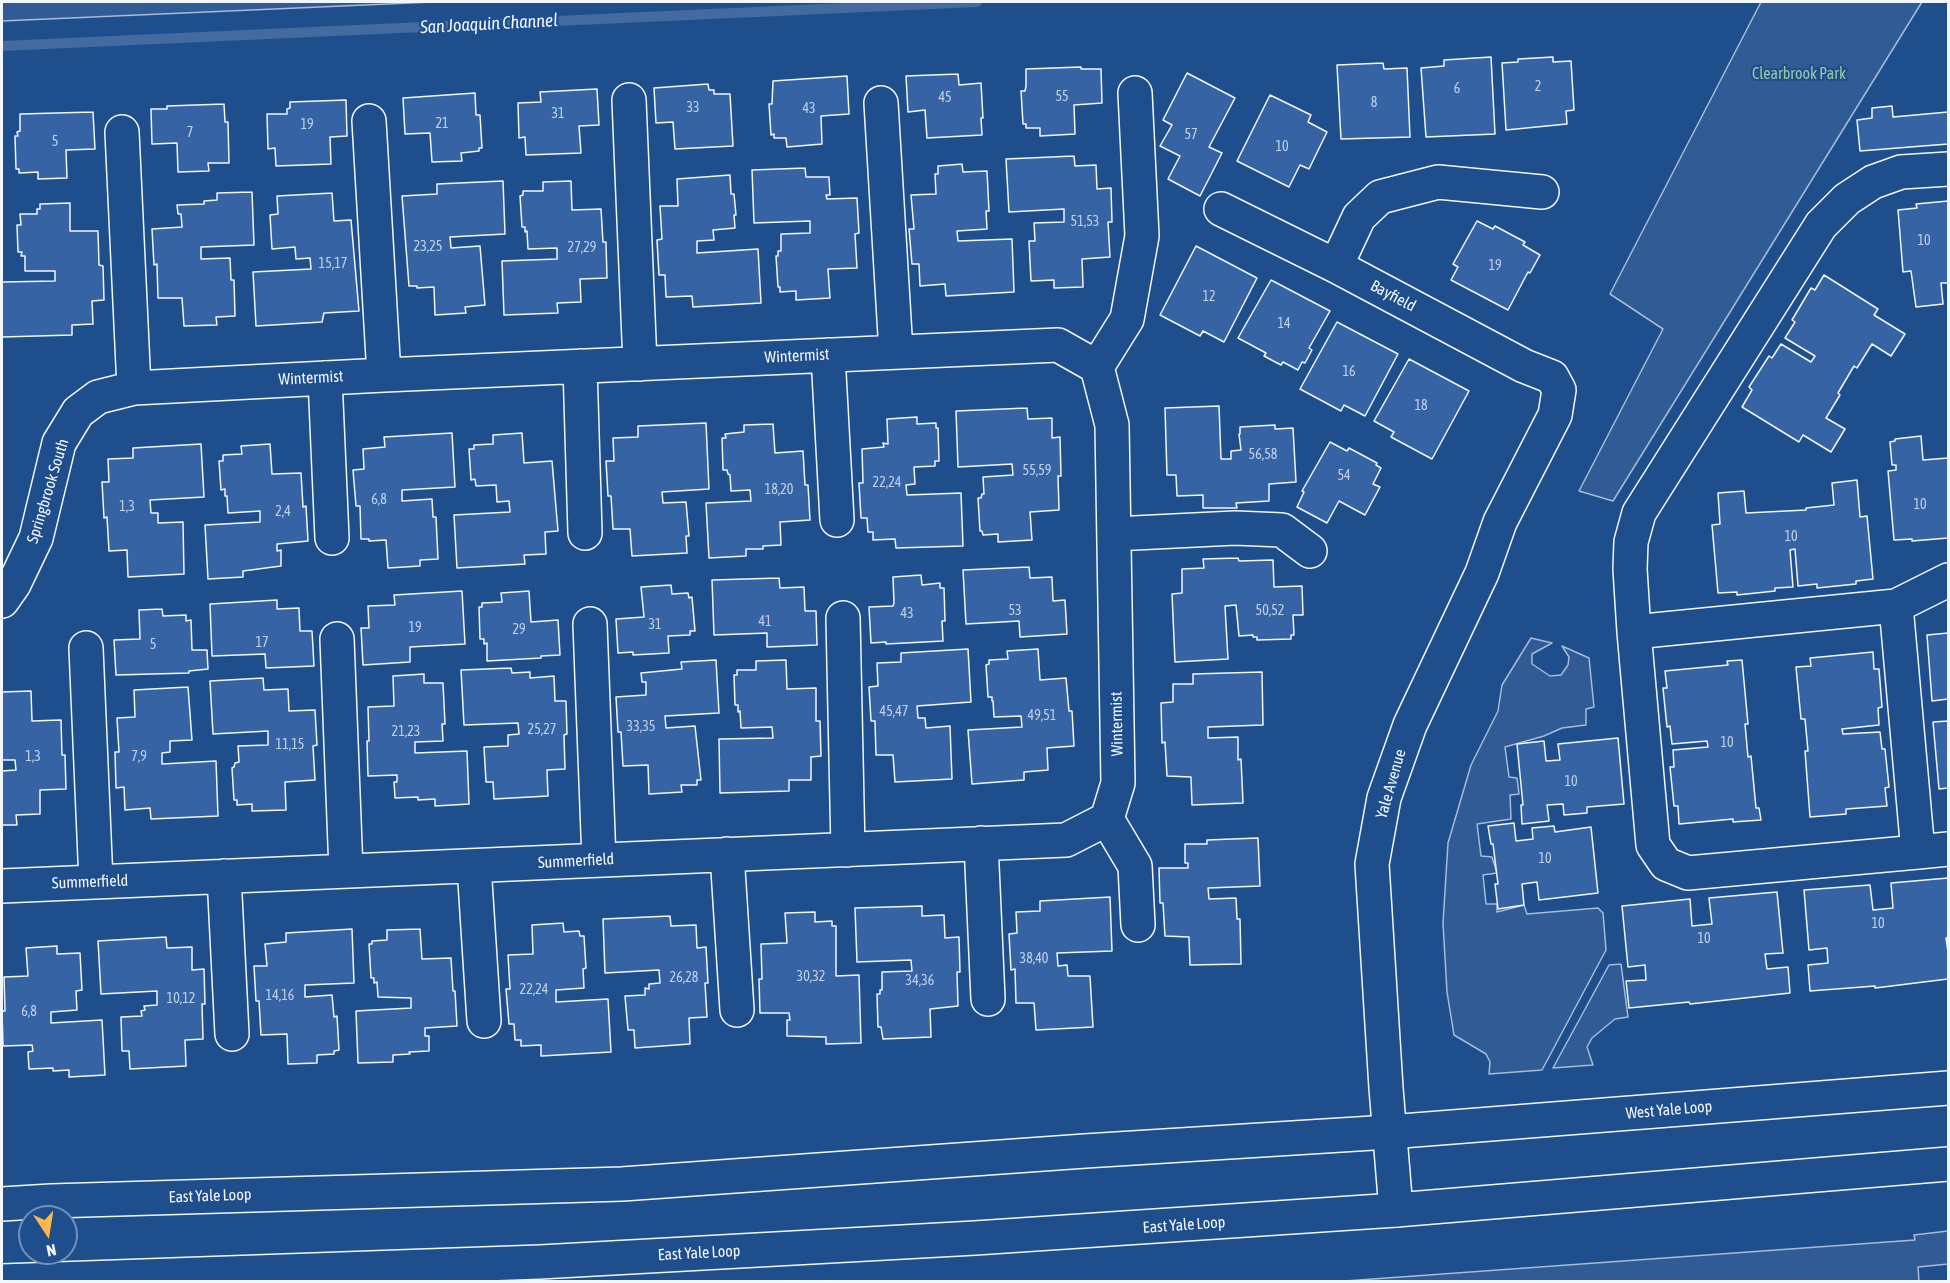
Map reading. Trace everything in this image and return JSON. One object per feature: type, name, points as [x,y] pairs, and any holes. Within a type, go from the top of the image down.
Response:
[{"type":"street","points":[[1097,367],[1127,319],[1142,236],[1135,93]]},
{"type":"street","points":[[629,100],[640,364]]},
{"type":"street","points":[[881,103],[896,352]]},
{"type":"street","points":[[369,121],[384,375]]},
{"type":"street","points":[[122,132],[134,388]]},
{"type":"street","points":[[1896,606],[1933,850],[1688,873],[1666,864],[1653,845],[1634,632],[1630,569],[1631,542],[1639,513],[1821,225],[1846,199],[1874,182],[1901,172],[1948,169]]},
{"type":"street","points":[[1336,266],[1359,217],[1380,197],[1438,182],[1542,192]]},
{"type":"street","name":"Bayfield","points":[[1221,208],[1524,366],[1551,377],[1558,390]]},
{"type":"street","name":"Wintermist","points":[[78,412],[98,397],[134,388],[1059,345],[1097,367],[1112,425],[1118,783],[1107,819]]},
{"type":"street","points":[[828,355],[837,520]]},
{"type":"street","points":[[580,366],[585,533]]},
{"type":"street","points":[[325,378],[332,538]]},
{"type":"street","name":"Yale Avenue","points":[[1396,1210],[1372,864],[1384,798],[1410,725],[1482,573],[1500,522],[1555,415],[1558,390]]},
{"type":"street","name":"Springbrook South","points":[[2,601],[14,584],[36,538],[58,443],[78,412]]},
{"type":"street","points":[[1114,534],[1235,528],[1282,530],[1310,551]]},
{"type":"street","points":[[1634,632],[1896,606],[1948,580]]},
{"type":"street","points":[[843,618],[848,850]]},
{"type":"street","points":[[590,624],[599,860]]},
{"type":"street","points":[[337,639],[346,871]]},
{"type":"street","points":[[86,648],[96,882]]},
{"type":"street","points":[[1107,819],[1135,866],[1138,926]]},
{"type":"street","name":"Summerfield","points":[[2,886],[1066,840],[1107,819]]},
{"type":"street","points":[[981,843],[988,999]]},
{"type":"street","points":[[727,854],[737,1010]]},
{"type":"street","points":[[474,866],[484,1021]]},
{"type":"street","points":[[224,876],[232,1034]]},
{"type":"street","name":"West Yale Loop","points":[[1389,1132],[1948,1088]]},
{"type":"street","name":"East Yale Loop","points":[[2,1204],[622,1184],[1389,1132]]},
{"type":"street","points":[[1396,1210],[1948,1164]]},
{"type":"street","name":"East Yale Loop","points":[[2,1281],[540,1262],[987,1238],[1396,1210]]},
{"type":"shaded area","points":[[2,2],[433,2],[2,21]]},
{"type":"shaded area","name":"Clearbrook Park","points":[[1761,2],[1922,2],[1613,501],[1579,491],[1663,329],[1610,294]]},
{"type":"shaded area","points":[[1531,638],[1552,643],[1532,654],[1532,664],[1550,676],[1561,675],[1568,665],[1569,657],[1562,646],[1589,658],[1594,707],[1586,709],[1586,725],[1562,728],[1544,736],[1505,747],[1509,777],[1517,778],[1519,794],[1510,795],[1511,819],[1477,824],[1481,856],[1492,857],[1497,873],[1483,875],[1486,904],[1497,904],[1497,912],[1524,905],[1527,914],[1598,908],[1603,913],[1606,950],[1542,1070],[1489,1074],[1490,1062],[1486,1054],[1454,1035],[1447,992],[1443,923],[1448,843],[1471,765],[1498,711],[1502,685]]},
{"type":"shaded area","points":[[1621,964],[1628,1017],[1615,1019],[1592,1038],[1587,1047],[1593,1065],[1553,1068],[1609,965]]},
{"type":"shaded area","points":[[1948,1231],[1948,1264],[1918,1267],[1919,1281],[1345,1281],[1915,1240],[1914,1235]]},
{"type":"building","points":[[1491,57],[1495,134],[1426,137],[1421,68],[1444,66],[1444,60]]},
{"type":"building","points":[[1553,57],[1553,62],[1571,61],[1574,110],[1566,111],[1567,124],[1506,130],[1502,63],[1518,62],[1518,59]]},
{"type":"building","points":[[1383,63],[1384,69],[1407,68],[1410,137],[1341,139],[1337,65]]},
{"type":"building","points":[[1081,67],[1081,69],[1101,69],[1102,103],[1074,105],[1075,134],[1040,136],[1040,128],[1026,128],[1026,124],[1023,124],[1021,91],[1025,91],[1026,69]]},
{"type":"building","points":[[1187,73],[1235,98],[1209,147],[1222,153],[1200,196],[1168,179],[1180,156],[1160,146],[1172,125],[1163,120]]},
{"type":"building","points":[[958,74],[959,85],[981,83],[982,135],[927,138],[925,110],[908,112],[906,76]]},
{"type":"building","points":[[847,76],[849,114],[821,116],[822,144],[787,147],[786,138],[774,138],[774,134],[771,135],[769,104],[772,104],[773,81]]},
{"type":"building","points":[[708,84],[709,90],[714,90],[714,94],[730,94],[733,146],[675,149],[673,122],[656,123],[654,88]]},
{"type":"building","points":[[597,89],[599,125],[579,126],[581,153],[526,155],[525,137],[519,138],[518,103],[541,102],[540,92]]},
{"type":"building","points":[[475,93],[476,115],[480,115],[482,148],[479,148],[479,151],[461,153],[462,161],[432,162],[430,133],[405,134],[403,98]]},
{"type":"building","points":[[1270,95],[1311,115],[1308,122],[1327,132],[1309,169],[1300,165],[1289,187],[1237,161]]},
{"type":"building","points":[[346,100],[347,136],[330,137],[331,164],[276,166],[275,148],[268,149],[267,114],[287,114],[290,102]]},
{"type":"building","points":[[224,104],[225,122],[228,122],[229,163],[208,163],[209,171],[178,172],[177,143],[152,144],[151,109],[167,109],[167,106]]},
{"type":"building","points":[[1892,106],[1893,117],[1948,112],[1948,144],[1860,151],[1857,120],[1872,118],[1872,108]]},
{"type":"building","points":[[93,112],[95,149],[66,150],[67,178],[38,179],[38,172],[19,173],[19,169],[16,169],[15,136],[18,136],[17,132],[20,131],[20,114]]},
{"type":"building","points":[[1074,156],[1075,166],[1096,165],[1097,189],[1111,188],[1112,222],[1108,222],[1110,257],[1082,259],[1083,287],[1054,288],[1054,280],[1031,281],[1029,241],[1035,241],[1034,223],[1064,222],[1064,209],[1009,212],[1006,159]]},
{"type":"building","points":[[962,164],[963,172],[987,171],[989,211],[986,211],[987,229],[957,231],[958,241],[1012,239],[1014,292],[946,296],[945,284],[920,286],[919,264],[912,264],[909,229],[914,229],[911,195],[936,194],[935,174],[938,174],[938,166]]},
{"type":"building","points":[[805,168],[806,177],[829,177],[830,195],[826,195],[827,199],[857,198],[859,233],[855,234],[857,268],[828,269],[830,298],[796,300],[796,291],[780,292],[780,287],[778,287],[776,256],[778,256],[778,251],[781,251],[781,234],[810,233],[810,221],[754,223],[752,170]]},
{"type":"building","points":[[730,175],[731,194],[734,194],[736,215],[734,215],[735,228],[713,230],[714,240],[697,241],[697,253],[758,249],[761,303],[693,307],[692,296],[666,297],[665,275],[659,275],[657,240],[662,239],[660,206],[678,206],[677,179]]},
{"type":"building","points":[[503,181],[505,234],[450,237],[451,248],[480,246],[485,305],[465,307],[466,313],[435,315],[434,287],[409,286],[402,196],[437,194],[437,184]]},
{"type":"building","points":[[571,181],[572,210],[601,209],[603,242],[606,242],[607,278],[580,279],[581,302],[557,303],[558,313],[504,315],[502,261],[557,259],[557,248],[528,249],[527,231],[525,232],[525,227],[522,227],[520,196],[523,195],[523,191],[543,191],[543,182]]},
{"type":"building","points":[[252,192],[254,245],[201,247],[201,259],[230,258],[231,280],[234,280],[235,316],[216,317],[217,325],[184,326],[182,298],[158,298],[157,264],[154,265],[152,229],[182,227],[181,214],[178,214],[177,205],[204,204],[204,201],[217,200],[217,193]]},
{"type":"building","points":[[332,193],[334,221],[351,220],[359,311],[324,313],[322,322],[256,326],[253,272],[311,269],[310,258],[296,259],[295,247],[272,249],[270,215],[278,214],[277,196]]},
{"type":"building","points":[[1948,201],[1948,283],[1941,283],[1943,304],[1916,307],[1911,271],[1903,272],[1898,210],[1917,208],[1916,204]]},
{"type":"building","points":[[70,203],[70,231],[98,231],[99,265],[103,266],[104,300],[92,301],[93,324],[72,325],[72,335],[2,337],[2,282],[55,281],[55,271],[25,271],[25,256],[21,256],[22,252],[18,252],[17,225],[21,225],[20,214],[37,214],[40,204]]},
{"type":"building","points":[[1477,221],[1493,229],[1495,226],[1525,242],[1523,245],[1540,255],[1530,273],[1528,272],[1508,310],[1451,280],[1458,267],[1453,264]]},
{"type":"building","points":[[1196,246],[1257,278],[1224,342],[1203,331],[1200,336],[1160,315]]},
{"type":"building","points":[[1824,275],[1878,309],[1874,315],[1905,334],[1891,356],[1872,344],[1857,368],[1854,366],[1826,418],[1845,429],[1831,452],[1803,435],[1799,442],[1742,407],[1752,390],[1749,387],[1769,356],[1772,358],[1781,344],[1811,362],[1815,356],[1785,338],[1795,322],[1792,320],[1811,288],[1815,290]]},
{"type":"building","points":[[1271,280],[1330,311],[1309,348],[1312,350],[1305,363],[1302,362],[1298,370],[1283,362],[1281,365],[1264,356],[1266,353],[1238,338]]},
{"type":"building","points":[[1337,322],[1398,354],[1365,416],[1344,405],[1341,411],[1300,389]]},
{"type":"building","points":[[1409,359],[1469,391],[1432,459],[1391,437],[1394,432],[1374,421]]},
{"type":"building","points":[[1219,406],[1221,459],[1231,459],[1231,451],[1241,450],[1240,427],[1275,425],[1275,429],[1293,428],[1296,482],[1269,484],[1269,501],[1236,503],[1237,508],[1203,508],[1203,495],[1177,496],[1176,475],[1167,475],[1165,408]]},
{"type":"building","points":[[1027,408],[1028,419],[1052,418],[1052,438],[1060,437],[1059,510],[1030,512],[1032,540],[998,542],[998,534],[983,535],[980,531],[978,498],[984,494],[983,477],[1013,475],[1012,464],[958,467],[956,411]]},
{"type":"building","points":[[917,417],[917,424],[936,423],[939,461],[935,461],[935,466],[914,467],[915,484],[906,485],[907,495],[961,493],[963,546],[896,548],[895,539],[873,540],[873,532],[868,532],[867,518],[861,518],[859,483],[863,483],[862,449],[884,447],[883,443],[888,444],[887,419]]},
{"type":"building","points":[[706,423],[709,489],[662,492],[663,503],[686,502],[689,536],[686,536],[687,553],[632,556],[630,529],[613,529],[606,461],[614,461],[613,438],[638,437],[638,426]]},
{"type":"building","points":[[773,424],[775,453],[803,451],[810,520],[780,522],[781,545],[763,546],[763,549],[746,549],[746,556],[709,558],[706,503],[751,501],[750,490],[731,491],[730,475],[727,470],[723,470],[722,438],[726,438],[725,434],[744,432],[744,425]]},
{"type":"building","points":[[452,433],[455,487],[402,490],[402,501],[432,499],[433,517],[436,517],[438,559],[420,560],[420,566],[388,568],[386,540],[361,539],[360,506],[356,506],[353,470],[364,469],[363,449],[385,447],[384,437]]},
{"type":"building","points":[[522,433],[524,463],[552,461],[558,531],[545,532],[546,554],[524,555],[525,564],[457,568],[454,515],[510,512],[509,501],[497,502],[496,485],[476,486],[475,479],[471,480],[469,449],[474,449],[474,445],[493,444],[493,435]]},
{"type":"building","points":[[1921,436],[1923,460],[1948,458],[1948,538],[1894,540],[1888,471],[1896,470],[1896,465],[1892,465],[1890,442],[1895,439]]},
{"type":"building","points":[[1330,442],[1347,451],[1349,448],[1377,463],[1376,465],[1381,468],[1373,484],[1380,487],[1365,515],[1339,501],[1327,523],[1297,507],[1304,492],[1302,491]]},
{"type":"building","points":[[201,444],[204,497],[150,500],[151,513],[158,513],[158,523],[183,522],[184,574],[128,577],[127,550],[109,551],[102,482],[109,482],[108,459],[133,458],[133,448]]},
{"type":"building","points":[[270,444],[272,474],[301,473],[308,541],[277,544],[277,551],[281,550],[281,566],[243,571],[243,577],[208,579],[205,525],[260,522],[260,511],[228,513],[225,489],[221,490],[219,461],[223,461],[223,455],[242,454],[241,446]]},
{"type":"building","points":[[1857,480],[1860,517],[1867,516],[1873,579],[1856,581],[1856,584],[1817,588],[1817,584],[1798,586],[1795,549],[1790,550],[1793,587],[1737,595],[1737,592],[1718,593],[1712,525],[1720,524],[1718,493],[1744,491],[1746,513],[1806,510],[1806,508],[1834,505],[1832,483]]},
{"type":"building","points":[[1238,558],[1239,561],[1273,560],[1274,587],[1302,586],[1303,615],[1293,615],[1294,635],[1291,635],[1291,639],[1257,640],[1257,637],[1253,635],[1239,636],[1236,605],[1225,606],[1228,659],[1175,662],[1172,594],[1182,593],[1182,569],[1204,568],[1203,559]]},
{"type":"building","points":[[1029,567],[1030,578],[1052,577],[1053,601],[1065,600],[1067,634],[1020,637],[1019,621],[966,624],[963,570]]},
{"type":"building","points":[[921,575],[922,585],[940,583],[940,588],[944,588],[943,641],[871,643],[869,607],[893,606],[893,577]]},
{"type":"building","points":[[779,578],[780,588],[804,587],[805,611],[816,611],[817,645],[767,647],[767,633],[714,635],[712,580]]},
{"type":"building","points":[[671,585],[672,594],[688,593],[689,598],[692,597],[695,631],[690,631],[690,635],[668,636],[669,653],[633,655],[633,652],[618,653],[616,619],[644,617],[641,587]]},
{"type":"building","points":[[462,591],[465,644],[410,647],[410,662],[363,665],[361,628],[369,628],[368,606],[395,605],[394,595]]},
{"type":"building","points":[[529,591],[531,622],[558,620],[560,655],[487,661],[487,643],[484,644],[484,639],[480,639],[479,607],[482,607],[482,603],[502,602],[501,593]]},
{"type":"building","points":[[277,600],[277,609],[299,608],[300,631],[312,631],[314,666],[266,668],[265,654],[212,656],[210,604]]},
{"type":"building","points":[[162,609],[163,616],[186,615],[186,621],[191,620],[192,650],[207,650],[208,669],[189,671],[189,673],[116,675],[114,640],[140,639],[139,610]]},
{"type":"building","points":[[1948,633],[1948,699],[1932,701],[1927,635]]},
{"type":"building","points":[[968,649],[971,702],[917,706],[918,718],[925,718],[926,728],[950,726],[952,779],[895,782],[893,755],[876,755],[875,721],[871,721],[869,687],[878,686],[877,663],[901,662],[901,653]]},
{"type":"building","points":[[1038,649],[1040,680],[1066,678],[1069,711],[1072,711],[1074,746],[1047,748],[1048,770],[1024,772],[1024,780],[972,784],[968,730],[1022,727],[1021,716],[994,717],[992,697],[988,697],[986,665],[989,664],[989,660],[1008,659],[1007,651]]},
{"type":"building","points":[[1873,652],[1874,669],[1879,669],[1882,707],[1878,708],[1879,725],[1842,729],[1843,734],[1880,732],[1882,749],[1885,749],[1889,787],[1885,788],[1887,806],[1846,809],[1846,814],[1810,817],[1805,751],[1808,751],[1805,719],[1801,719],[1796,667],[1811,666],[1810,658]]},
{"type":"building","points":[[716,660],[719,713],[665,716],[666,728],[695,726],[701,780],[697,780],[697,785],[681,785],[682,792],[649,794],[648,765],[623,766],[616,697],[646,695],[646,682],[642,682],[641,673],[682,669],[681,662]]},
{"type":"building","points":[[786,660],[787,689],[816,688],[816,721],[820,721],[821,756],[811,757],[811,780],[789,780],[789,791],[720,793],[719,739],[773,738],[772,727],[741,728],[740,711],[738,712],[738,705],[735,705],[734,675],[737,675],[737,670],[756,670],[756,661]]},
{"type":"building","points":[[1742,660],[1748,724],[1745,724],[1748,757],[1751,756],[1756,808],[1759,808],[1761,820],[1733,822],[1733,819],[1679,824],[1678,806],[1674,806],[1670,767],[1674,767],[1673,750],[1708,747],[1707,741],[1672,744],[1670,726],[1667,727],[1663,688],[1667,688],[1665,671],[1728,665],[1727,661]]},
{"type":"building","points":[[511,668],[512,673],[530,672],[530,678],[554,676],[555,701],[566,701],[565,769],[547,770],[548,796],[494,799],[493,782],[486,782],[484,747],[508,746],[508,735],[519,734],[518,723],[464,725],[461,670]]},
{"type":"building","points":[[1262,672],[1263,725],[1208,727],[1208,738],[1238,737],[1243,803],[1192,805],[1191,777],[1167,776],[1165,742],[1162,743],[1161,703],[1173,702],[1173,684],[1193,684],[1193,674]]},
{"type":"building","points":[[424,674],[424,683],[443,683],[445,724],[442,724],[443,741],[415,742],[415,753],[467,751],[469,804],[435,806],[435,799],[395,798],[394,782],[397,782],[397,775],[368,776],[368,707],[394,706],[393,676]]},
{"type":"building","points":[[263,678],[264,690],[288,689],[289,711],[315,710],[317,745],[313,746],[315,780],[285,782],[286,810],[252,811],[252,804],[237,805],[237,800],[234,800],[232,768],[235,763],[239,762],[238,746],[268,745],[268,731],[213,734],[210,681]]},
{"type":"building","points":[[188,687],[192,740],[170,741],[170,752],[162,753],[162,764],[216,761],[218,816],[151,819],[150,808],[125,810],[124,787],[116,788],[115,752],[119,752],[117,718],[135,717],[134,690]]},
{"type":"building","points":[[31,691],[32,721],[61,720],[66,789],[40,790],[40,814],[16,815],[17,825],[2,825],[2,771],[16,770],[15,760],[2,760],[2,692]]},
{"type":"building","points":[[1948,721],[1948,788],[1939,789],[1933,722]]},
{"type":"building","points":[[1618,738],[1624,804],[1587,807],[1587,813],[1564,815],[1563,804],[1547,805],[1549,821],[1522,824],[1521,805],[1523,805],[1517,744],[1544,741],[1546,761],[1560,760],[1558,744]]},
{"type":"building","points":[[1514,823],[1516,841],[1533,839],[1532,828],[1554,826],[1555,832],[1591,827],[1598,893],[1539,900],[1537,882],[1522,884],[1524,905],[1498,909],[1495,884],[1498,884],[1493,844],[1491,844],[1488,826]]},
{"type":"building","points":[[1258,838],[1260,886],[1208,888],[1209,899],[1236,898],[1237,919],[1240,919],[1241,964],[1190,965],[1189,937],[1165,936],[1163,903],[1160,903],[1159,868],[1188,868],[1188,863],[1185,863],[1185,844],[1207,844],[1207,840]]},
{"type":"building","points":[[1948,878],[1948,938],[1946,938],[1948,979],[1875,988],[1875,986],[1810,991],[1808,965],[1828,963],[1827,948],[1809,950],[1804,890],[1870,885],[1873,910],[1893,908],[1891,883]]},
{"type":"building","points":[[1777,892],[1783,953],[1765,954],[1767,969],[1788,967],[1790,993],[1629,1008],[1626,981],[1646,980],[1645,965],[1628,967],[1622,906],[1690,899],[1692,926],[1712,924],[1709,898]]},
{"type":"building","points":[[1110,897],[1112,951],[1057,953],[1058,966],[1067,965],[1068,976],[1090,976],[1093,1027],[1036,1030],[1034,1003],[1016,1003],[1015,969],[1011,970],[1009,934],[1017,933],[1016,912],[1040,911],[1040,901]]},
{"type":"building","points":[[922,906],[922,916],[944,915],[945,938],[959,937],[958,1006],[930,1009],[931,1037],[883,1039],[881,1027],[878,1027],[877,994],[880,994],[882,990],[882,972],[912,971],[911,960],[857,962],[855,908]]},
{"type":"building","points":[[815,912],[815,922],[832,921],[832,926],[836,926],[836,976],[859,975],[861,1043],[826,1044],[826,1037],[787,1036],[789,1013],[760,1013],[761,944],[787,943],[785,913]]},
{"type":"building","points":[[670,916],[671,926],[696,925],[697,948],[706,947],[707,1017],[689,1018],[690,1044],[635,1048],[634,1030],[628,1030],[625,996],[645,995],[645,988],[649,989],[649,984],[660,983],[659,970],[605,973],[603,919]]},
{"type":"building","points":[[563,923],[564,932],[579,931],[580,936],[584,936],[586,968],[583,969],[584,988],[556,990],[556,1002],[608,999],[611,1052],[541,1056],[541,1045],[521,1046],[521,1040],[515,1040],[514,1024],[509,1024],[506,989],[510,989],[508,955],[533,954],[532,925]]},
{"type":"building","points":[[352,929],[354,983],[305,985],[305,997],[332,995],[334,1017],[337,1016],[339,1050],[334,1051],[334,1054],[317,1055],[317,1063],[288,1064],[287,1034],[261,1035],[254,966],[267,966],[265,944],[286,942],[286,933]]},
{"type":"building","points":[[420,929],[422,959],[451,958],[457,1026],[425,1028],[425,1036],[429,1036],[429,1051],[393,1055],[393,1062],[358,1063],[356,1011],[411,1008],[411,998],[378,997],[377,982],[374,983],[374,978],[371,978],[369,944],[372,944],[372,941],[387,940],[387,930]]},
{"type":"building","points":[[166,937],[167,948],[192,947],[192,970],[204,969],[203,1039],[185,1040],[186,1066],[130,1069],[129,1051],[122,1051],[121,1017],[142,1016],[141,1011],[145,1010],[144,1006],[157,1005],[157,991],[101,994],[98,941]]},
{"type":"building","points":[[57,946],[57,954],[80,953],[82,990],[76,991],[77,1010],[51,1012],[51,1023],[102,1020],[105,1075],[69,1077],[69,1070],[29,1069],[28,1052],[33,1051],[32,1045],[3,1046],[4,977],[28,976],[26,948]]},
{"type":"waterway","name":"San Joaquin Channel","points":[[2,46],[977,2]]}]
